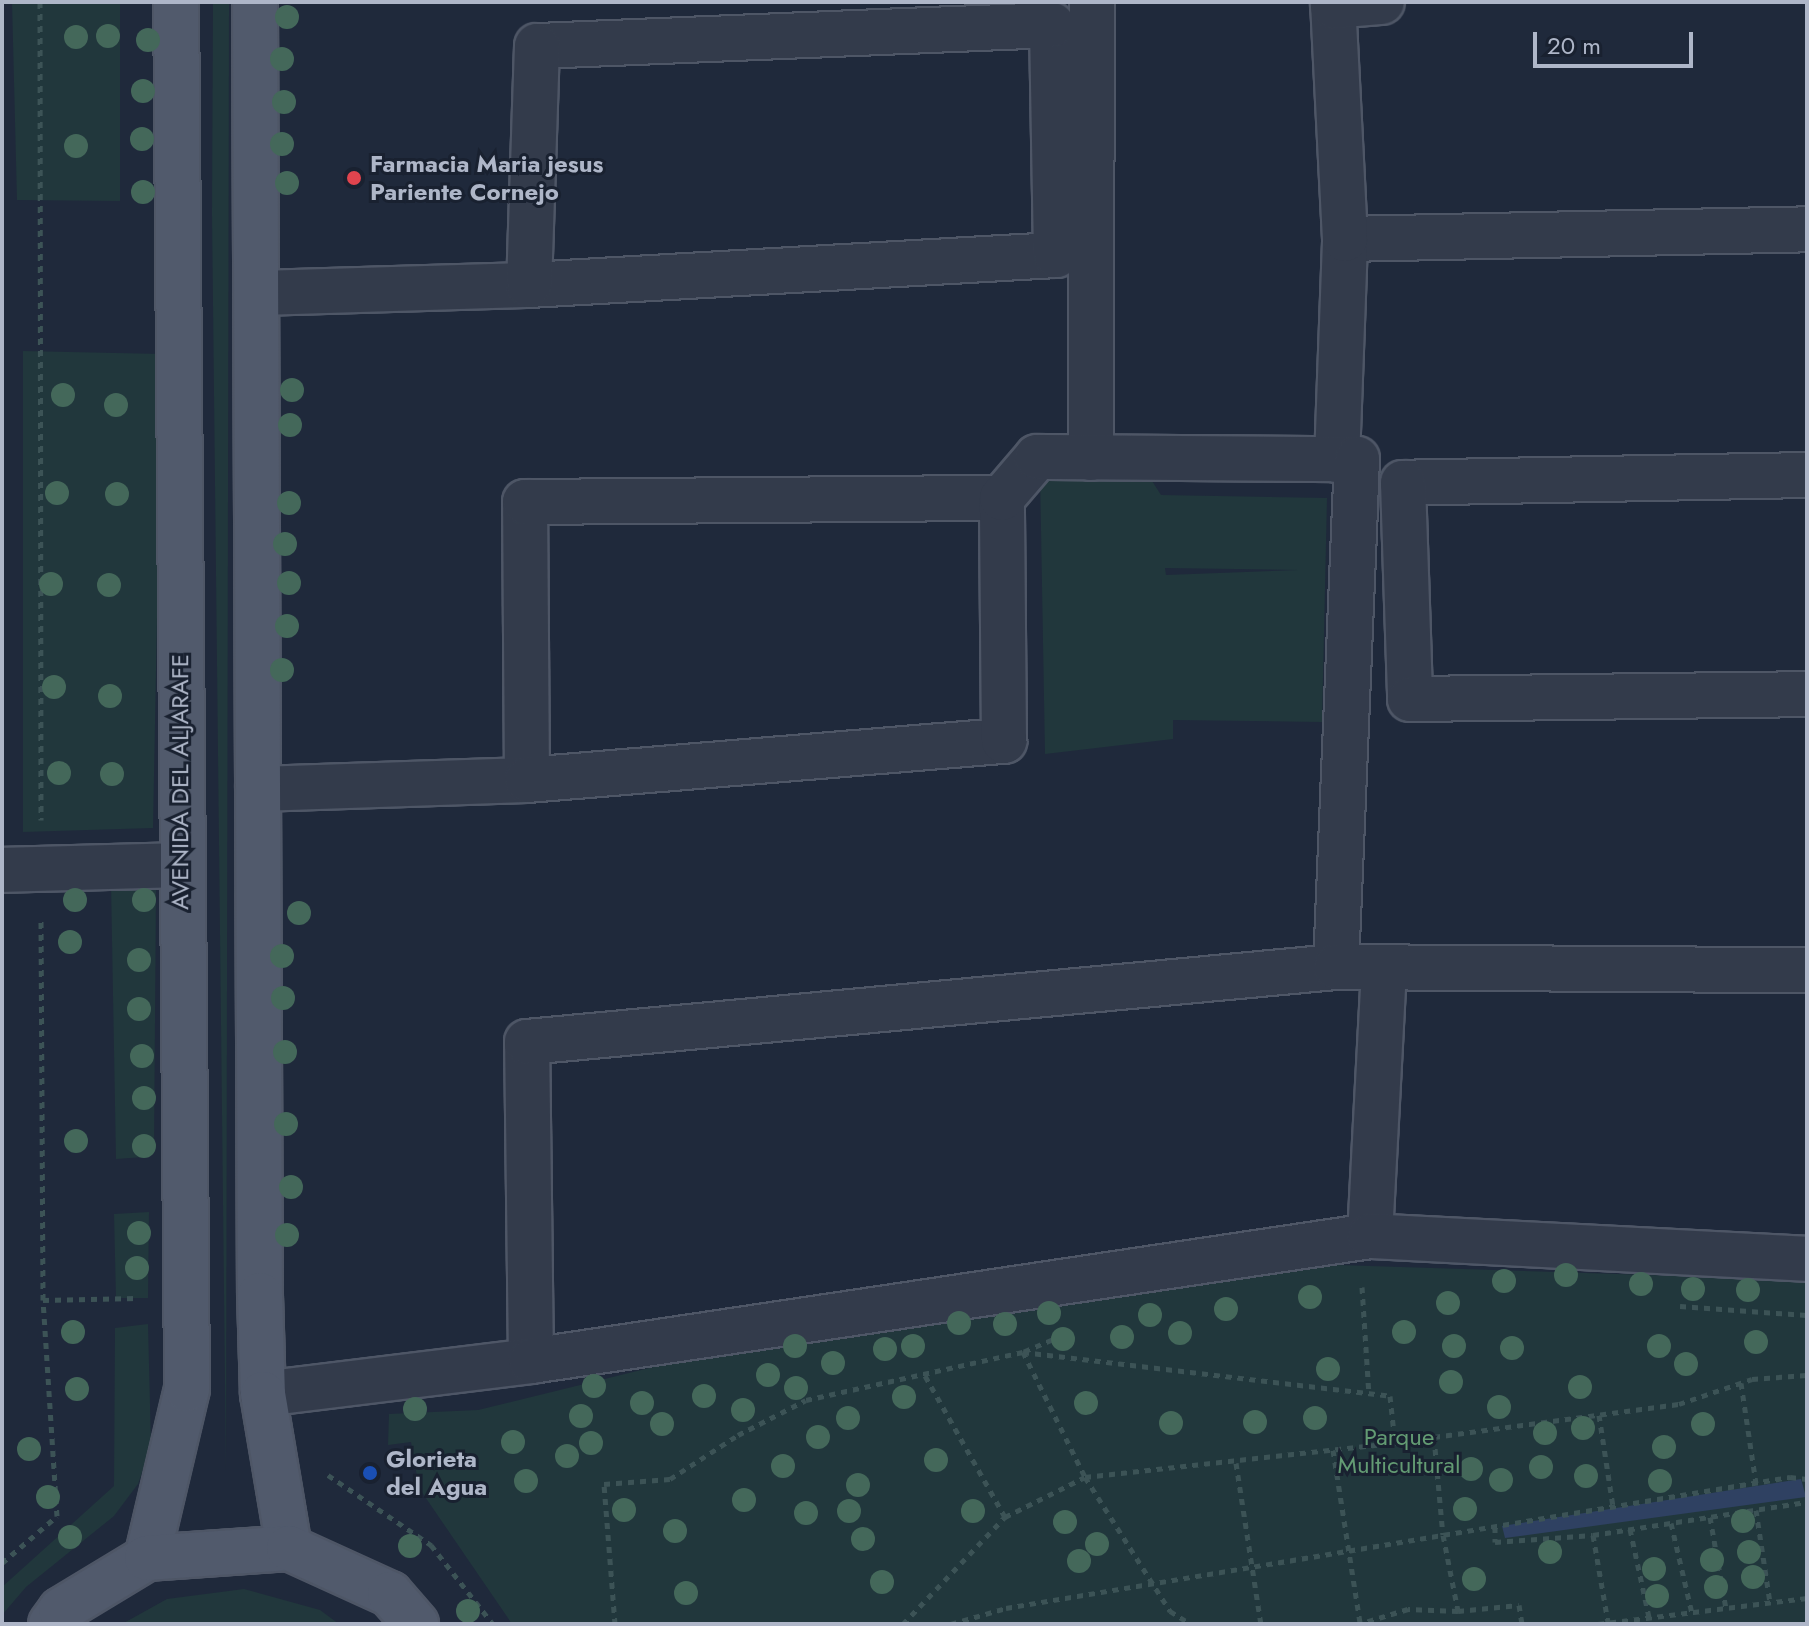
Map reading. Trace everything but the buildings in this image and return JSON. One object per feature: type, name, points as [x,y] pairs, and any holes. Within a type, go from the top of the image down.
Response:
[{"type":"main road","name":"AVENIDA DEL ALJARAFE","points":[[147,1558],[187,1389],[180,865],[176,2]]},
{"type":"main road","points":[[255,2],[263,1394],[289,1548]]},
{"type":"main road","points":[[51,1624],[61,1610],[147,1558],[289,1548],[390,1594],[416,1624]]},
{"type":"street","points":[[1091,458],[1092,2]]},
{"type":"street","points":[[1337,460],[1345,239],[1333,4],[1382,2]]},
{"type":"street","points":[[257,293],[529,285],[1056,255],[1052,25],[537,46],[529,285]]},
{"type":"street","points":[[1345,239],[1807,229]]},
{"type":"street","points":[[258,789],[527,780],[1004,741],[1002,498],[1037,457],[1357,459],[1336,967]]},
{"type":"street","points":[[1807,475],[1403,483],[1410,699],[1807,694]]},
{"type":"street","points":[[527,780],[525,502],[1002,498]]},
{"type":"street","points":[[21,870],[180,865]]},
{"type":"street","points":[[531,1361],[527,1042],[1336,967],[1807,970]]},
{"type":"street","points":[[1370,1236],[1384,967]]},
{"type":"street","points":[[263,1394],[531,1361],[1370,1236],[1807,1259]]},
{"type":"path","points":[[2,1563],[57,1516],[21,870],[40,2]]},
{"type":"path","points":[[1347,1287],[1362,1285],[1369,1394]]},
{"type":"path","points":[[43,1300],[187,1297]]},
{"type":"path","points":[[615,1624],[604,1484],[670,1479],[738,1435],[806,1400],[1023,1352],[1076,1329]]},
{"type":"path","points":[[1023,1352],[1390,1396],[1395,1443]]},
{"type":"path","points":[[1023,1352],[1085,1477],[1170,1611],[1191,1624]]},
{"type":"path","points":[[924,1374],[1005,1517]]},
{"type":"path","points":[[903,1624],[1005,1517],[1085,1477],[1236,1463],[1679,1404],[1741,1383],[1807,1375]]},
{"type":"path","points":[[1741,1383],[1756,1483]]},
{"type":"path","points":[[1599,1415],[1613,1507]]},
{"type":"path","points":[[1434,1437],[1443,1535],[1458,1611]]},
{"type":"path","points":[[1333,1450],[1359,1624],[1408,1609],[1458,1611],[1519,1605],[1522,1624]]},
{"type":"path","points":[[1236,1463],[1261,1624]]},
{"type":"path","points":[[951,1624],[1006,1608],[1756,1483],[1807,1479]]},
{"type":"path","points":[[1495,1527],[1495,1542],[1593,1535],[1807,1502]]},
{"type":"path","points":[[1756,1510],[1770,1603]]},
{"type":"path","points":[[1710,1517],[1726,1609]]},
{"type":"path","points":[[1671,1523],[1692,1613]]},
{"type":"path","points":[[1630,1529],[1649,1617]]},
{"type":"path","points":[[1593,1535],[1608,1622]]},
{"type":"path","points":[[1598,1624],[1807,1598]]},
{"type":"green space","points":[[12,2],[120,2],[120,201],[17,200]]},
{"type":"green space","points":[[213,2],[229,2],[226,1471],[212,214]]},
{"type":"green space","points":[[23,351],[162,354],[153,828],[23,832]]},
{"type":"green space","points":[[1145,470],[1161,495],[1327,498],[1322,722],[1173,720],[1173,739],[1045,754],[1040,473]],"holes":[[[1165,568],[1299,570],[1166,575]]]},
{"type":"green space","points":[[148,880],[156,890],[154,1150],[144,1157],[116,1159],[111,884]]},
{"type":"green space","points":[[149,1212],[148,1298],[116,1298],[114,1214]]},
{"type":"green space","name":"Parque Multicultural","points":[[1338,1265],[1807,1280],[1807,1624],[512,1624],[419,1488],[411,1442],[388,1445],[389,1414],[478,1410],[694,1357],[1215,1277]]},
{"type":"green space","points":[[148,1324],[151,1446],[138,1484],[114,1516],[26,1587],[2,1615],[2,1587],[114,1486],[115,1328]]},
{"type":"green space","points":[[244,1589],[320,1610],[339,1624],[122,1624],[167,1599]]},
{"type":"water","points":[[1801,1479],[1806,1497],[1505,1538],[1502,1526]]},
{"type":"place","name":"Farmacia Maria jesus Pariente Cornejo","points":[[354,178]]},
{"type":"place","name":"Glorieta del Agua","points":[[370,1473]]}]
